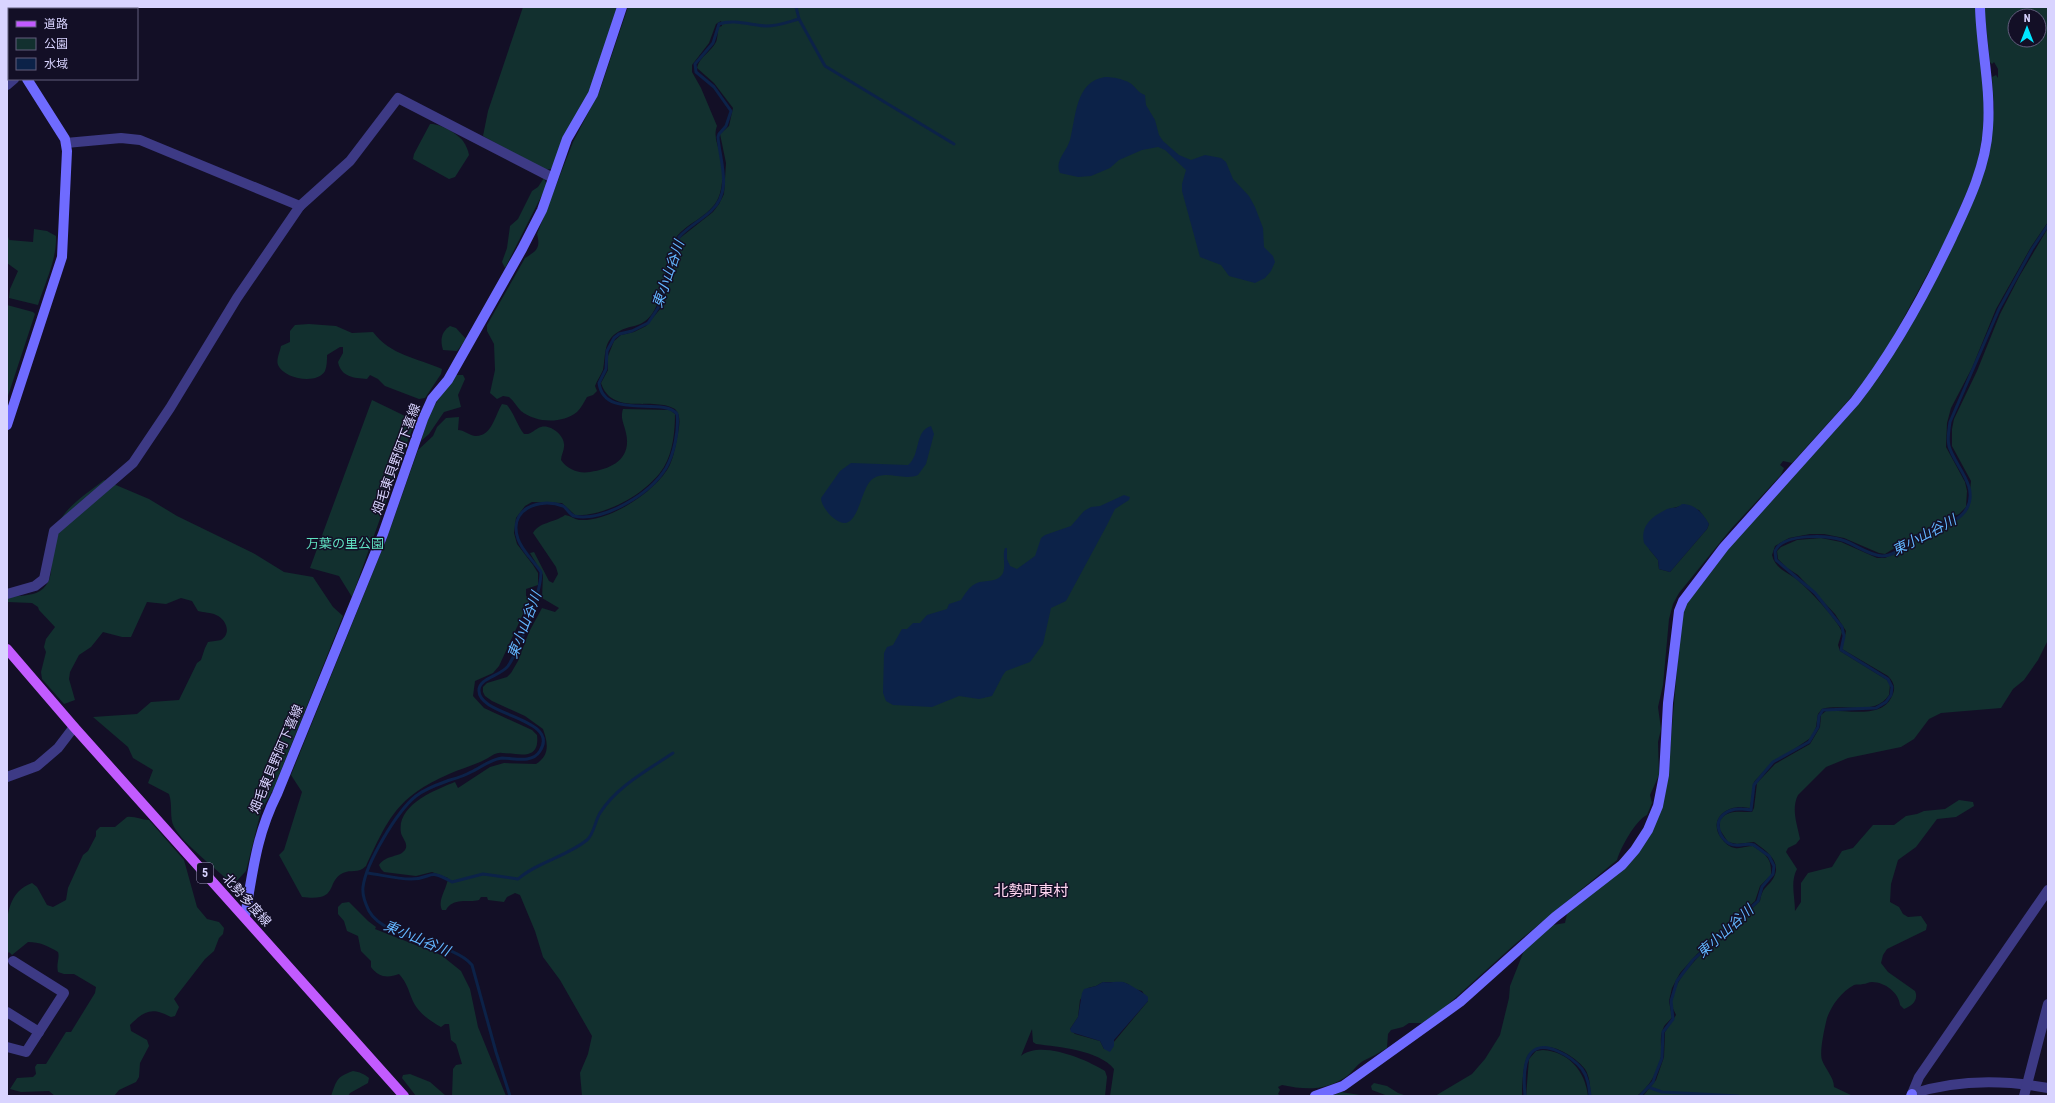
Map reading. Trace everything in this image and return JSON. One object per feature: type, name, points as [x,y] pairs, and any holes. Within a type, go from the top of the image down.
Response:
[{"type":"main road","name":"北勢多度線","points":[[7,649],[74,727],[245,916],[404,1096]]},
{"type":"street","name":"畑毛東貝野阿下喜線","points":[[245,916],[257,844],[265,818],[277,794],[384,534],[423,419],[432,399],[448,380],[522,249],[542,210],[567,139],[593,94],[622,7]]},
{"type":"street","points":[[1315,1096],[1343,1086],[1460,1002],[1555,917],[1622,865],[1636,850],[1648,830],[1658,806],[1664,775],[1669,695],[1679,610],[1683,601],[1724,547],[1845,412],[1875,375],[1898,339],[1938,265],[1968,203],[1980,169],[1988,129],[1989,88],[1980,7]]},
{"type":"street","points":[[7,425],[62,257],[67,151],[66,143],[28,80]]},
{"type":"street","points":[[7,594],[35,586],[44,579],[54,531],[133,463],[170,408],[237,298],[300,206],[350,161],[398,98],[553,178]]},
{"type":"street","points":[[66,143],[121,138],[140,140],[300,206]]},
{"type":"street","points":[[7,777],[37,766],[58,748],[74,727]]},
{"type":"street","points":[[1911,1095],[1919,1077],[2048,890]]},
{"type":"street","points":[[7,1047],[26,1052],[64,993],[13,961]]},
{"type":"street","points":[[2024,1096],[2048,1004]]},
{"type":"street","points":[[7,1012],[39,1032]]},
{"type":"street","points":[[1911,1095],[1930,1088],[1974,1083],[2027,1084],[2048,1088]]},
{"type":"green space","points":[[523,7],[617,7],[589,93],[551,169],[544,170],[483,136],[488,111]]},
{"type":"green space","points":[[628,7],[1975,7],[1985,97],[1983,134],[1976,168],[1969,187],[1947,238],[1884,354],[1871,373],[1847,402],[1792,463],[1783,461],[1780,465],[1784,468],[1781,475],[1731,529],[1679,593],[1673,604],[1669,619],[1663,685],[1658,707],[1661,729],[1658,742],[1659,775],[1650,795],[1652,803],[1647,815],[1642,818],[1633,828],[1617,860],[1514,945],[1443,1009],[1422,1023],[1409,1023],[1403,1027],[1391,1030],[1388,1034],[1387,1048],[1361,1063],[1339,1081],[1324,1087],[1316,1088],[1299,1088],[1282,1085],[1278,1087],[1280,1090],[1278,1094],[1281,1096],[1110,1096],[1114,1069],[1099,1058],[1078,1050],[1036,1044],[1033,1042],[1032,1029],[1021,1056],[1040,1050],[1063,1053],[1086,1061],[1105,1071],[1107,1077],[1105,1096],[582,1096],[580,1073],[588,1054],[592,1036],[560,980],[543,957],[535,931],[520,895],[515,893],[507,897],[504,902],[488,900],[487,897],[481,897],[479,900],[475,901],[461,901],[453,903],[446,910],[442,910],[441,898],[448,878],[432,872],[416,876],[384,872],[379,865],[386,859],[400,854],[405,850],[406,846],[401,833],[401,823],[405,814],[411,807],[428,794],[455,782],[458,788],[490,767],[504,763],[536,764],[544,757],[547,744],[543,729],[525,716],[492,701],[485,696],[483,692],[483,687],[487,683],[507,677],[511,673],[518,661],[529,632],[542,608],[555,612],[559,608],[542,598],[543,575],[530,553],[534,552],[549,581],[553,583],[558,574],[556,567],[533,533],[539,527],[565,515],[579,520],[591,519],[603,516],[628,505],[640,497],[660,479],[671,463],[674,454],[679,430],[679,415],[675,409],[656,404],[634,404],[614,400],[606,393],[601,383],[608,370],[608,356],[614,341],[621,335],[634,332],[646,326],[661,308],[677,256],[680,238],[713,212],[724,194],[726,163],[720,134],[729,126],[733,108],[714,83],[697,68],[700,61],[716,42],[719,27],[722,26],[721,21],[716,24],[709,43],[692,65],[692,72],[701,88],[717,126],[716,137],[721,156],[722,168],[720,193],[711,209],[686,227],[677,236],[674,244],[673,256],[665,276],[655,310],[644,322],[622,330],[613,336],[607,344],[603,370],[595,386],[597,391],[593,395],[587,397],[577,412],[571,416],[557,420],[541,420],[521,411],[509,397],[503,396],[497,399],[490,393],[495,370],[494,344],[487,331],[487,325],[525,258],[537,249],[537,234],[573,142],[600,90]],"holes":[[[1681,506],[1699,510],[1709,524],[1707,529],[1670,572],[1659,569],[1658,560],[1649,549],[1669,509]],[[1103,982],[1122,982],[1128,984],[1132,988],[1142,991],[1148,1001],[1113,1043],[1104,1049],[1100,1041],[1075,1034],[1070,1029],[1078,1017],[1080,1000],[1088,988]]]},
{"type":"green space","points":[[1984,7],[2048,7],[2048,222],[2031,247],[1996,309],[1972,368],[1951,408],[1947,423],[1946,447],[1965,482],[1967,491],[1966,507],[1959,514],[1917,534],[1885,554],[1879,553],[1844,538],[1824,534],[1810,534],[1789,538],[1775,546],[1772,555],[1775,563],[1806,588],[1835,620],[1842,632],[1838,645],[1840,651],[1887,680],[1890,685],[1889,695],[1883,702],[1867,708],[1840,707],[1822,709],[1818,714],[1816,727],[1812,737],[1787,754],[1773,761],[1754,782],[1750,808],[1734,808],[1723,813],[1720,817],[1717,822],[1717,827],[1718,833],[1724,842],[1735,848],[1753,846],[1758,849],[1769,861],[1771,875],[1760,886],[1755,901],[1697,954],[1680,973],[1672,988],[1669,1001],[1672,1017],[1665,1025],[1662,1032],[1660,1063],[1652,1079],[1637,1096],[1591,1096],[1590,1082],[1585,1069],[1574,1058],[1566,1053],[1550,1047],[1543,1047],[1535,1049],[1527,1057],[1523,1074],[1522,1096],[1435,1096],[1472,1074],[1485,1059],[1500,1035],[1509,998],[1510,986],[1525,948],[1553,925],[1565,923],[1567,914],[1631,862],[1668,773],[1681,623],[1685,605],[1732,544],[1882,373],[1943,264],[1992,129],[1994,108],[1992,77],[1996,75],[1998,78],[1998,69],[1994,62],[1992,64],[1990,62]]},
{"type":"green space","points":[[430,124],[438,125],[452,132],[463,141],[466,146],[469,155],[455,177],[449,179],[413,159],[414,154]]},
{"type":"green space","points":[[544,178],[547,185],[505,268],[502,262],[507,248],[510,226],[518,219],[532,191],[538,187]]},
{"type":"green space","points":[[2048,228],[2048,640],[2038,660],[2024,680],[2013,689],[2001,708],[1941,713],[1929,719],[1914,739],[1901,747],[1848,758],[1826,767],[1798,795],[1795,811],[1800,839],[1796,844],[1788,848],[1786,852],[1797,869],[1793,884],[1795,911],[1801,902],[1801,883],[1808,873],[1832,867],[1842,851],[1853,848],[1873,825],[1894,825],[1906,816],[1924,811],[1945,809],[1959,800],[1973,802],[1974,806],[1956,817],[1937,819],[1916,847],[1898,860],[1891,884],[1890,902],[1899,907],[1903,914],[1908,917],[1921,916],[1927,925],[1926,930],[1887,949],[1883,955],[1881,963],[1888,972],[1915,991],[1915,1000],[1910,1006],[1904,1009],[1900,1005],[1894,992],[1882,984],[1872,982],[1854,985],[1845,991],[1834,1004],[1827,1018],[1821,1056],[1823,1063],[1833,1080],[1834,1087],[1853,1096],[1643,1096],[1656,1080],[1664,1057],[1665,1032],[1676,1015],[1672,1004],[1674,991],[1682,977],[1707,948],[1760,901],[1763,892],[1772,881],[1776,871],[1776,866],[1771,856],[1754,842],[1737,844],[1728,842],[1720,830],[1720,820],[1723,816],[1730,813],[1752,812],[1754,808],[1757,783],[1775,764],[1810,744],[1820,727],[1821,715],[1826,711],[1872,711],[1887,703],[1894,690],[1893,683],[1888,676],[1842,649],[1846,631],[1835,614],[1798,575],[1787,568],[1778,559],[1777,551],[1781,547],[1797,540],[1821,538],[1841,542],[1877,558],[1885,558],[1899,551],[1919,537],[1961,517],[1968,509],[1971,481],[1952,446],[1952,429],[1954,419],[1977,371],[2000,314],[2019,277]]},
{"type":"green space","points":[[34,229],[47,231],[56,236],[53,262],[38,305],[9,298],[10,289],[18,271],[7,263],[7,233],[9,240],[33,242]]},
{"type":"green space","points":[[7,305],[33,312],[35,314],[7,399]]},
{"type":"green space","points":[[309,324],[336,326],[352,333],[373,332],[387,346],[396,351],[442,369],[441,374],[425,398],[419,399],[385,386],[378,379],[370,375],[367,379],[345,374],[338,362],[343,353],[343,347],[340,347],[327,355],[326,369],[321,375],[308,379],[293,377],[281,370],[278,365],[281,346],[290,342],[290,331],[295,325]]},
{"type":"green space","points":[[450,326],[456,328],[466,339],[457,351],[443,350],[442,336]]},
{"type":"green space","points":[[455,375],[463,375],[465,379],[458,395],[461,407],[444,412],[429,434],[421,441],[430,412]]},
{"type":"green space","name":"万葉の里公園","points":[[372,400],[403,415],[414,424],[352,597],[339,576],[310,568]]},
{"type":"green space","points":[[502,404],[507,405],[524,434],[529,434],[545,426],[556,431],[562,437],[564,446],[561,460],[570,468],[581,472],[598,471],[606,468],[613,465],[623,456],[626,450],[627,442],[622,418],[623,409],[670,410],[675,414],[674,434],[670,455],[657,477],[648,486],[625,502],[612,508],[587,515],[575,515],[562,503],[532,502],[525,506],[516,518],[514,533],[517,544],[538,573],[538,585],[526,589],[526,596],[530,599],[499,666],[493,673],[475,681],[473,696],[484,708],[532,730],[537,735],[537,744],[535,749],[531,753],[527,754],[497,753],[479,763],[449,774],[417,791],[406,800],[389,821],[381,834],[366,866],[357,871],[343,873],[334,881],[327,894],[322,897],[302,897],[279,855],[284,850],[302,792],[291,775],[388,535],[418,450],[433,436],[437,427],[446,418],[459,417],[458,430],[471,435],[475,436],[485,433],[492,424]]},
{"type":"green space","points":[[104,480],[149,499],[177,516],[253,553],[284,572],[313,577],[333,607],[343,616],[274,788],[261,811],[246,871],[233,885],[193,849],[174,827],[169,794],[148,783],[153,770],[133,758],[128,747],[93,717],[137,714],[151,702],[179,700],[197,663],[201,660],[208,642],[221,640],[226,634],[227,630],[223,620],[214,614],[198,611],[192,601],[181,598],[166,604],[147,602],[131,637],[122,637],[103,632],[91,647],[79,655],[70,672],[69,679],[75,700],[64,704],[42,679],[41,672],[46,652],[44,647],[46,639],[55,627],[38,607],[32,603],[7,602],[7,597],[33,594],[45,587],[51,570],[51,545],[59,522],[74,504]]},
{"type":"green space","points":[[127,817],[149,820],[184,860],[197,907],[207,919],[219,922],[224,928],[223,934],[219,938],[214,951],[205,959],[174,999],[179,1007],[175,1016],[171,1017],[154,1011],[149,1012],[140,1016],[130,1025],[131,1031],[147,1040],[149,1046],[140,1063],[139,1077],[136,1082],[119,1090],[114,1096],[55,1096],[49,1091],[21,1092],[10,1089],[17,1078],[33,1077],[36,1074],[35,1067],[37,1064],[46,1064],[66,1032],[71,1032],[95,993],[96,987],[74,974],[64,974],[58,972],[58,952],[44,945],[28,942],[12,955],[9,952],[7,954],[7,923],[11,904],[15,895],[22,888],[32,883],[37,887],[47,905],[53,907],[66,900],[68,888],[83,855],[88,851],[96,836],[96,831],[100,827],[115,827]]},
{"type":"green space","points":[[349,902],[376,927],[375,929],[441,955],[461,971],[470,989],[478,1027],[506,1096],[452,1096],[453,1069],[456,1065],[462,1064],[456,1044],[451,1040],[449,1024],[445,1024],[441,1027],[420,1012],[414,1004],[406,983],[399,974],[384,976],[374,971],[371,967],[371,961],[361,951],[358,936],[347,931],[344,921],[338,914],[338,907],[342,903]]},
{"type":"green space","points":[[1543,1050],[1561,1055],[1574,1064],[1583,1079],[1588,1096],[1526,1096],[1529,1059],[1536,1051]]},
{"type":"green space","points":[[353,1071],[362,1073],[369,1078],[368,1083],[350,1093],[348,1096],[331,1096],[340,1077]]},
{"type":"green space","points":[[410,1074],[430,1082],[446,1096],[416,1096],[402,1078],[403,1075]]},
{"type":"green space","points":[[1374,1083],[1387,1086],[1398,1093],[1407,1096],[1388,1096],[1372,1090],[1371,1086]]},
{"type":"green space","points":[[1341,1092],[1366,1096],[1331,1096]]},
{"type":"water","points":[[1105,77],[1118,78],[1127,82],[1145,95],[1146,105],[1155,120],[1159,135],[1163,141],[1179,155],[1191,160],[1205,155],[1221,158],[1226,162],[1233,179],[1249,196],[1255,207],[1263,228],[1264,247],[1273,256],[1275,262],[1271,271],[1265,278],[1255,283],[1229,276],[1221,265],[1200,257],[1182,191],[1182,184],[1186,170],[1165,150],[1158,147],[1142,150],[1119,160],[1110,168],[1091,176],[1078,177],[1060,173],[1060,160],[1070,140],[1078,102],[1082,93],[1088,85],[1095,80]]},
{"type":"water","points":[[931,426],[934,434],[926,464],[918,475],[907,477],[884,475],[874,478],[869,483],[853,518],[847,523],[839,522],[829,514],[821,498],[840,471],[851,463],[908,465],[915,455],[922,433]]},
{"type":"water","points":[[1124,495],[1130,497],[1129,500],[1115,509],[1066,601],[1051,608],[1043,644],[1030,662],[1006,671],[992,696],[979,699],[959,696],[932,707],[893,705],[886,701],[883,693],[884,653],[887,647],[893,645],[902,629],[907,629],[913,623],[920,623],[927,615],[947,609],[949,604],[961,600],[973,585],[997,579],[1004,570],[1005,548],[1007,548],[1007,559],[1010,566],[1017,569],[1035,556],[1041,538],[1045,535],[1071,526],[1084,511],[1091,507],[1100,506]]},
{"type":"water","points":[[1682,504],[1695,507],[1704,516],[1709,524],[1707,529],[1670,572],[1659,569],[1658,560],[1644,543],[1644,531],[1649,522],[1657,515],[1667,509],[1680,506]]},
{"type":"water","points":[[1103,982],[1125,983],[1148,997],[1148,1001],[1114,1040],[1114,1046],[1110,1052],[1104,1049],[1100,1041],[1071,1032],[1070,1029],[1078,1017],[1084,989],[1096,986]]},
{"type":"waterway","name":"東小山谷川","points":[[510,1096],[472,965],[462,957],[450,951],[403,935],[377,921],[369,911],[364,899],[363,887],[365,877],[376,852],[392,825],[408,803],[420,793],[428,788],[466,775],[494,760],[502,758],[528,759],[537,755],[540,751],[543,740],[539,731],[530,724],[491,706],[482,699],[479,691],[482,683],[505,669],[513,658],[524,634],[538,593],[541,572],[525,552],[518,539],[516,529],[517,520],[528,508],[544,503],[563,506],[574,516],[586,517],[599,515],[625,504],[638,496],[659,478],[666,468],[675,442],[677,414],[670,409],[660,407],[622,405],[611,401],[603,395],[599,383],[606,369],[607,351],[614,338],[619,334],[632,331],[648,323],[658,308],[675,257],[679,237],[711,211],[718,203],[722,195],[724,176],[718,137],[726,126],[731,111],[714,87],[696,72],[695,64],[713,43],[719,24],[730,22],[766,26],[779,25],[799,19],[796,7]]},
{"type":"waterway","points":[[799,19],[825,66],[954,144]]},
{"type":"waterway","name":"東小山谷川","points":[[1640,1096],[1653,1082],[1662,1058],[1663,1032],[1673,1019],[1671,1001],[1677,981],[1693,960],[1758,901],[1762,887],[1773,874],[1774,866],[1769,856],[1754,845],[1733,845],[1725,840],[1720,834],[1718,825],[1721,817],[1732,810],[1751,810],[1754,785],[1773,762],[1809,742],[1818,727],[1819,716],[1823,710],[1876,708],[1886,702],[1891,695],[1892,687],[1888,679],[1841,650],[1844,636],[1842,627],[1815,593],[1776,560],[1775,551],[1780,545],[1796,538],[1826,537],[1842,540],[1872,554],[1882,556],[1892,554],[1897,552],[1918,536],[1952,522],[1963,513],[1970,500],[1970,492],[1968,484],[1949,446],[1948,437],[1950,422],[1999,309],[2032,249],[2048,225]]},
{"type":"waterway","points":[[368,873],[395,878],[411,879],[418,879],[434,874],[452,882],[483,874],[518,879],[534,868],[570,851],[587,840],[600,813],[607,803],[634,779],[673,753]]},
{"type":"waterway","name":"東小山谷川","points":[[1525,1096],[1524,1086],[1528,1057],[1537,1049],[1543,1048],[1558,1051],[1582,1069],[1586,1075],[1590,1096]]},
{"type":"waterway","points":[[1648,1087],[1662,1092],[1738,1096]]},
{"type":"district","name":"北勢町東村","points":[[1031,891]]}]
